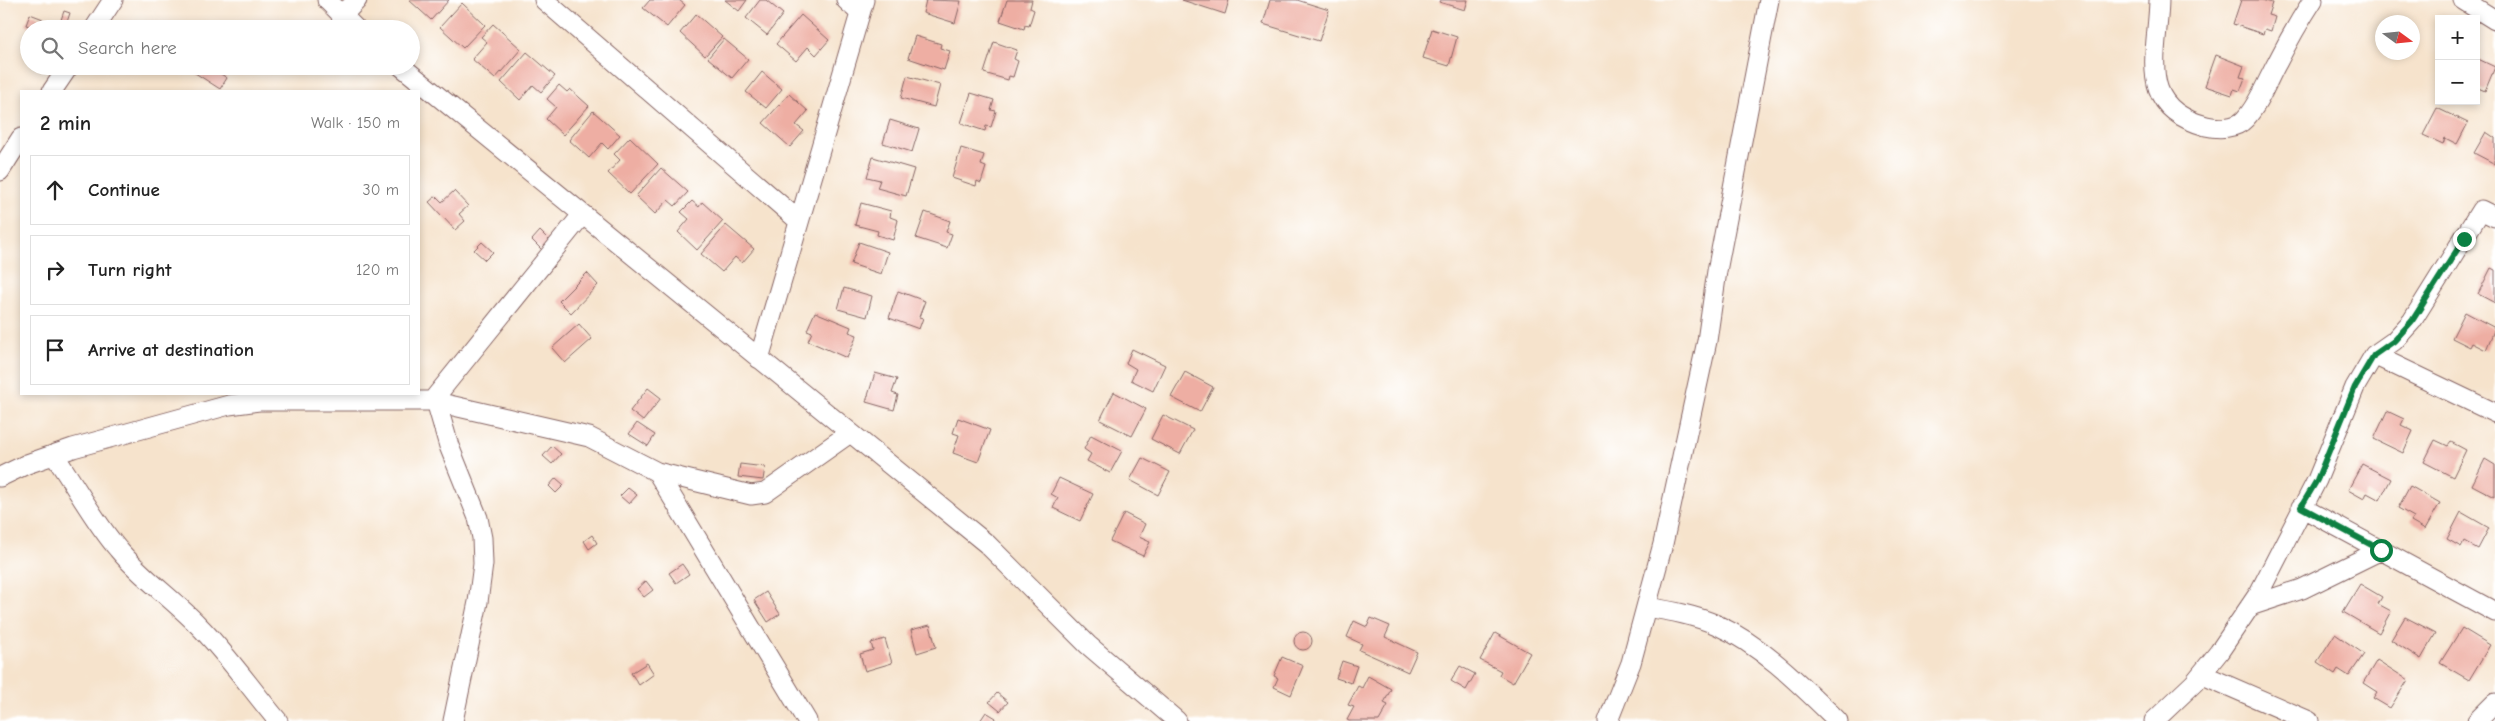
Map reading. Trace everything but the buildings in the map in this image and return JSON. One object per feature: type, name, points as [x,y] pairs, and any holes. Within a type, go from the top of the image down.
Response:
[{"type":"street","points":[[100,20],[112,0]]},
{"type":"street","points":[[326,0],[346,20]]},
{"type":"street","points":[[350,20],[356,0]]},
{"type":"street","points":[[544,0],[798,221]]},
{"type":"street","points":[[759,359],[862,6],[846,0]]},
{"type":"street","points":[[1608,721],[1631,663],[1664,544],[1707,341],[1717,271],[1769,0]]},
{"type":"street","points":[[2159,0],[2154,51],[2155,75],[2159,95],[2174,112],[2195,123],[2211,128],[2229,128],[2244,121],[2254,108],[2281,55],[2313,0]]},
{"type":"street","points":[[2463,0],[2495,20]]},
{"type":"street","points":[[53,90],[63,75]]},
{"type":"street","points":[[413,75],[987,544],[1088,645],[1178,721]]},
{"type":"street","points":[[0,171],[20,140]]},
{"type":"street","points":[[2154,721],[2201,674],[2229,639],[2270,575],[2301,507],[2317,480],[2355,387],[2374,355],[2394,341],[2412,321],[2481,210],[2495,217]]},
{"type":"street","points":[[434,401],[582,215]]},
{"type":"street","points":[[2374,355],[2495,413]]},
{"type":"street","points":[[0,477],[27,464],[54,455],[229,404],[259,400],[434,401],[589,437],[657,472],[751,496],[765,494],[850,432]]},
{"type":"street","points":[[434,401],[449,446],[478,518],[484,564],[453,721]]},
{"type":"street","points":[[54,455],[90,513],[119,551],[168,595],[215,642],[278,721]]},
{"type":"street","points":[[657,472],[807,721]]},
{"type":"street","points":[[2301,507],[2495,612]]},
{"type":"street","points":[[2250,606],[2302,588],[2381,550]]},
{"type":"street","points":[[1646,607],[1696,617],[1718,626],[1739,638],[1799,684],[1838,721]]},
{"type":"street","points":[[2201,674],[2309,721]]},
{"type":"street","points":[[2477,721],[2495,703]]},
{"type":"route","points":[[2381,550],[2301,507],[2317,480],[2355,387],[2374,355],[2394,341],[2412,321],[2464,239]]}]
